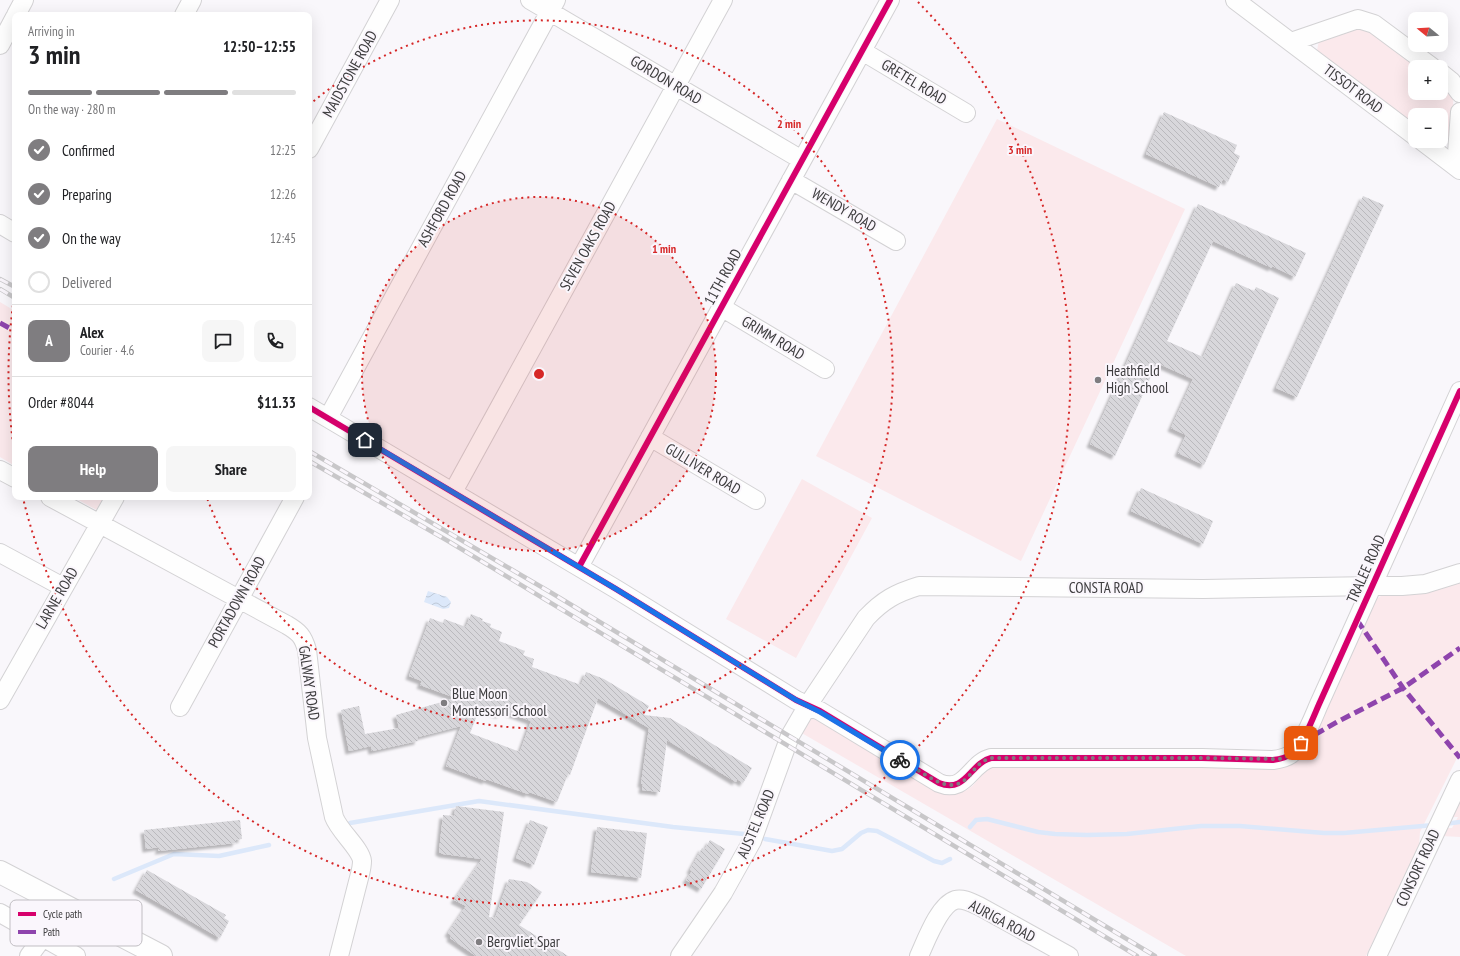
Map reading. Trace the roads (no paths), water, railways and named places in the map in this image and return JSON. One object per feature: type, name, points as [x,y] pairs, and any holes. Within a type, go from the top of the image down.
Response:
[{"type":"main road","points":[[0,872],[54,900]]},
{"type":"main road","points":[[142,946],[161,956]]},
{"type":"street","points":[[18,12],[24,0]]},
{"type":"street","points":[[186,12],[192,0]]},
{"type":"street","name":"MAIDSTONE ROAD","points":[[312,143],[390,0]]},
{"type":"street","name":"GORDON ROAD","points":[[530,0],[553,6],[676,86],[802,160]]},
{"type":"street","name":"SEVEN OAKS ROAD","points":[[453,492],[723,0]]},
{"type":"street","name":"11TH ROAD","points":[[580,567],[890,0]]},
{"type":"street","name":"TISSOT ROAD","points":[[1235,0],[1408,131]]},
{"type":"street","name":"ASHFORD ROAD","points":[[328,418],[553,6]]},
{"type":"street","points":[[1291,42],[1358,19],[1374,24],[1423,60]]},
{"type":"street","points":[[0,44],[12,23]]},
{"type":"street","name":"GRETEL ROAD","points":[[862,51],[966,113]]},
{"type":"street","points":[[1448,78],[1452,81],[1460,93]]},
{"type":"street","points":[[1458,168],[1460,112]]},
{"type":"street","points":[[1431,148],[1458,168]]},
{"type":"street","name":"WENDY ROAD","points":[[791,180],[896,241]]},
{"type":"street","points":[[0,224],[12,231]]},
{"type":"street","name":"GRIMM ROAD","points":[[722,307],[825,369]]},
{"type":"street","name":"TRALEE ROAD","points":[[808,705],[944,785],[953,785],[963,781],[979,763],[991,758],[1202,758],[1273,760],[1291,755],[1301,743],[1460,391]]},
{"type":"street","points":[[312,409],[580,567],[808,705]]},
{"type":"street","name":"GULLIVER ROAD","points":[[650,437],[756,500]]},
{"type":"street","points":[[0,470],[12,476]]},
{"type":"street","name":"GALWAY ROAD","points":[[56,500],[297,631],[304,639],[307,650],[317,738],[334,817],[362,860],[360,874],[338,956]]},
{"type":"street","name":"LARNE ROAD","points":[[0,700],[113,500]]},
{"type":"street","name":"PORTADOWN ROAD","points":[[180,707],[293,500]]},
{"type":"street","points":[[0,553],[63,587]]},
{"type":"street","name":"CONSTA ROAD","points":[[808,705],[866,618],[877,605],[900,592],[919,586],[1203,588],[1413,586],[1425,584],[1460,573]]},
{"type":"street","name":"AUSTEL ROAD","points":[[680,956],[723,892],[755,835],[786,744],[808,705]]},
{"type":"street","name":"CONSORT ROAD","points":[[1377,956],[1460,780]]},
{"type":"street","name":"AURIGA ROAD","points":[[919,956],[940,913],[946,905],[956,900],[966,900],[979,906],[1068,956]]},
{"type":"street","points":[[0,914],[10,919]]},
{"type":"street","points":[[29,956],[36,946]]},
{"type":"street","points":[[59,946],[76,956]]},
{"type":"water","points":[[428,591],[447,597],[451,602],[449,608],[443,609],[424,602]]},
{"type":"waterway","points":[[350,823],[479,801],[673,827],[744,834]]},
{"type":"waterway","points":[[970,827],[976,820],[987,819],[1038,832],[1087,835],[1127,834],[1201,826],[1240,826],[1324,833],[1344,833],[1434,825]]},
{"type":"waterway","points":[[1444,824],[1460,822]]},
{"type":"waterway","points":[[765,839],[832,851],[842,849],[861,833],[868,830],[877,831],[934,861],[942,863],[950,859]]},
{"type":"waterway","points":[[114,879],[174,854],[219,856],[269,845]]},
{"type":"railway","points":[[0,279],[12,285]]},
{"type":"railway","points":[[0,289],[12,296]]},
{"type":"railway","points":[[312,453],[550,592],[1155,956]]},
{"type":"railway","points":[[312,463],[448,541],[1137,956]]},
{"type":"place","name":"Heathfield High School","points":[[1098,380]]},
{"type":"place","name":"Blue Moon Montessori School","points":[[444,703]]},
{"type":"place","name":"Bergvliet Spar","points":[[479,942]]}]
